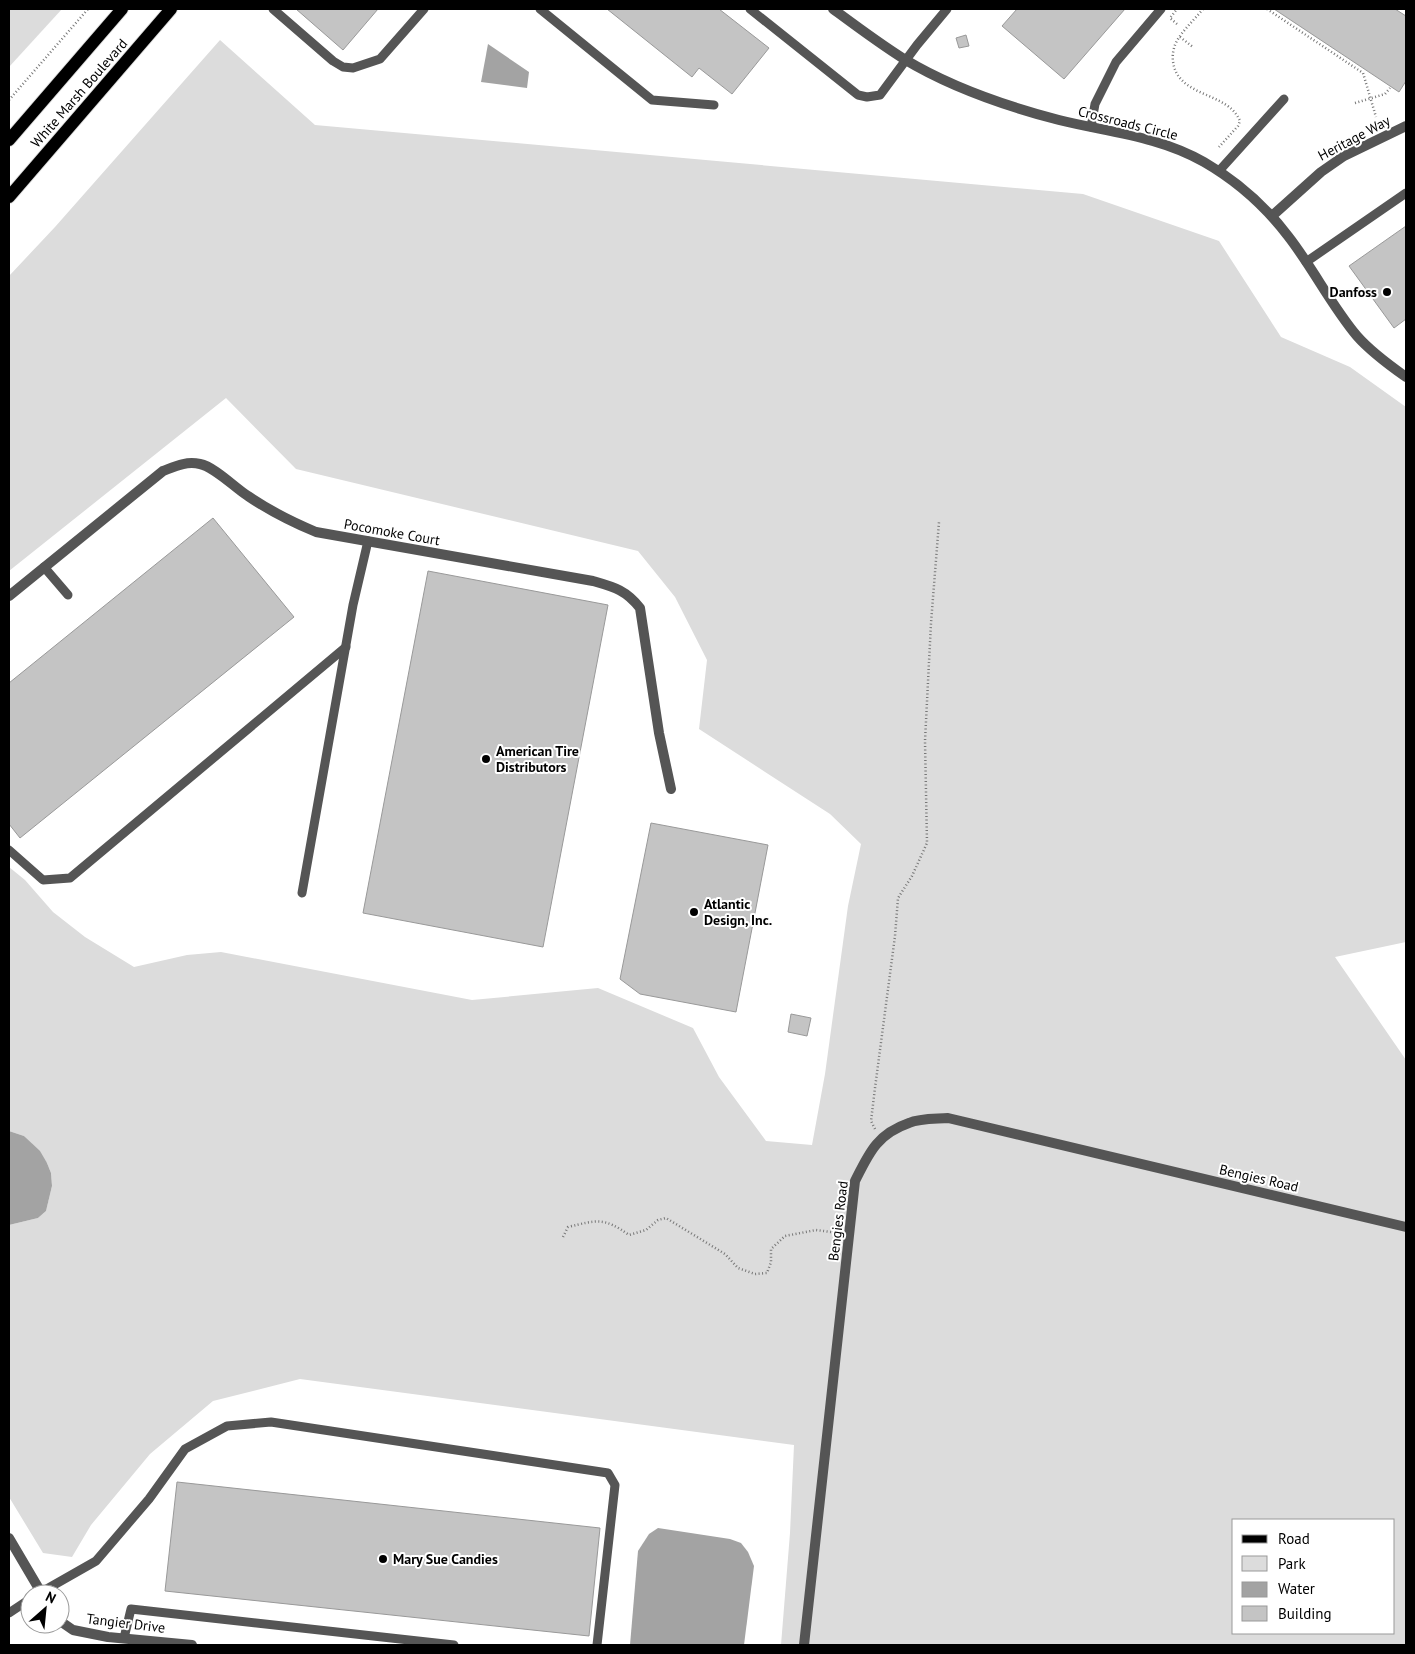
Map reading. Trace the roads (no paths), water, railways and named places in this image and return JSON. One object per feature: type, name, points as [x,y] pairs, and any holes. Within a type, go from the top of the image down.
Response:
[{"type":"main road","name":"White Marsh Boulevard","points":[[9,140],[122,9]]},
{"type":"main road","name":"White Marsh Boulevard","points":[[9,197],[171,9]]},
{"type":"street","name":"Crossroads Circle","points":[[833,9],[906,60],[945,80],[998,102],[1091,127],[1162,143],[1183,151],[1219,171],[1258,201],[1272,216],[1290,238],[1358,337],[1375,354],[1406,377]]},
{"type":"street","name":"Heritage Way","points":[[1272,216],[1320,172],[1344,156],[1406,126]]},
{"type":"street","name":"Pocomoke Court","points":[[9,596],[163,471],[189,462],[203,464],[246,496],[290,521],[316,532],[593,581],[622,591],[632,598],[640,608],[658,733],[670,789]]},
{"type":"street","name":"Bengies Road","points":[[804,1645],[855,1181],[879,1139],[910,1122],[948,1118],[1406,1227]]},
{"type":"street","points":[[9,1538],[35,1584]]},
{"type":"street","name":"Tangier Drive","points":[[70,1628],[124,1638],[192,1645]]},
{"type":"lane","points":[[273,9],[333,61],[353,68],[380,60],[424,9]]},
{"type":"lane","points":[[540,9],[652,100],[714,105]]},
{"type":"lane","points":[[750,9],[858,96],[867,97],[880,95],[947,9]]},
{"type":"lane","points":[[1091,127],[1095,104],[1116,62],[1161,9]]},
{"type":"lane","points":[[1219,171],[1284,99]]},
{"type":"lane","points":[[1306,262],[1406,193]]},
{"type":"lane","points":[[302,893],[346,647],[368,541]]},
{"type":"lane","points":[[44,566],[68,595]]},
{"type":"lane","points":[[9,850],[43,880],[70,878],[346,647]]},
{"type":"lane","points":[[56,1584],[96,1561],[149,1499],[186,1449],[228,1426],[271,1422],[608,1473],[615,1486],[597,1645]]},
{"type":"lane","points":[[9,1613],[20,1606]]},
{"type":"lane","points":[[124,1638],[131,1610],[454,1645]]},
{"type":"water","points":[[488,44],[529,72],[527,88],[481,82]]},
{"type":"water","points":[[9,1131],[24,1136],[40,1151],[51,1173],[52,1186],[46,1211],[38,1218],[9,1225]]},
{"type":"water","points":[[658,1528],[730,1539],[741,1543],[748,1552],[754,1566],[744,1645],[630,1645],[638,1551],[649,1534]]},
{"type":"place","name":"Danfoss","points":[[1387,292]]},
{"type":"place","name":"American Tire Distributors","points":[[486,759]]},
{"type":"place","name":"Atlantic Design, Inc.","points":[[694,912]]},
{"type":"place","name":"Mary Sue Candies","points":[[383,1559]]}]
